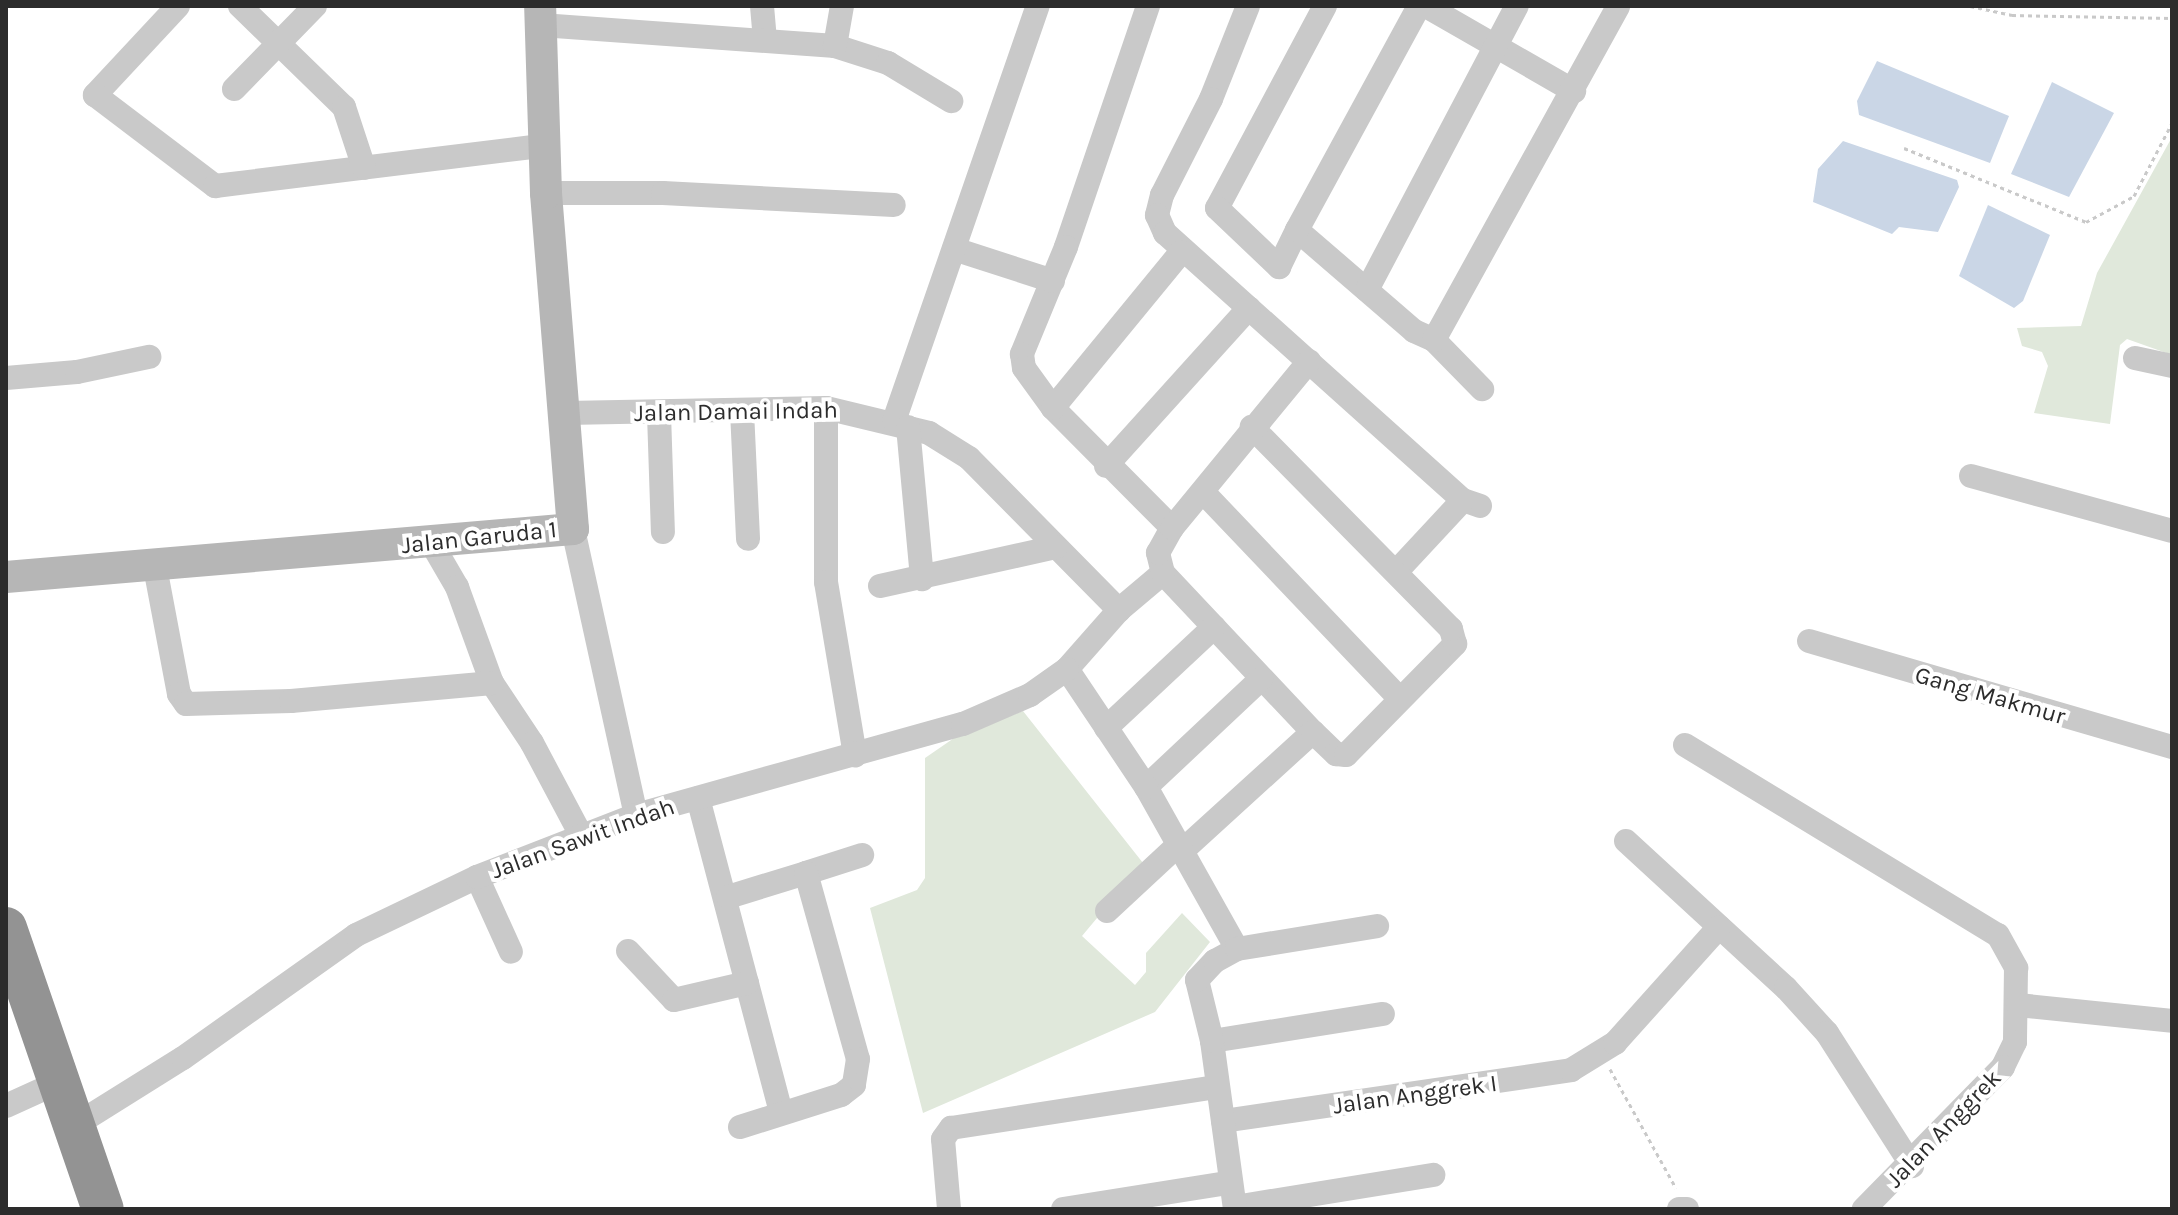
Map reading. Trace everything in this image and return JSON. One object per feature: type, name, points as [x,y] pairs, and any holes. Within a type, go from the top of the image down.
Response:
[{"type":"highway","points":[[6,928],[103,1209]]},
{"type":"street","points":[[178,6],[95,95],[215,186],[543,146]]},
{"type":"street","points":[[240,6],[344,107],[364,168]]},
{"type":"street","points":[[234,89],[315,6]]},
{"type":"street","points":[[762,6],[765,40]]},
{"type":"street","points":[[835,46],[842,6]]},
{"type":"street","points":[[922,579],[901,424],[954,249],[1038,6]]},
{"type":"street","points":[[1148,6],[1053,281],[1022,354],[1024,368],[1053,408],[1106,466],[1172,528]]},
{"type":"street","points":[[1248,6],[1211,99],[1162,195],[1157,215],[1181,252],[1472,503],[1396,572]]},
{"type":"street","points":[[1325,6],[1217,208],[1279,267],[1419,6]]},
{"type":"street","points":[[1426,6],[1574,91]]},
{"type":"street","points":[[1367,290],[1517,6]]},
{"type":"street","points":[[1434,340],[1574,91],[1618,6]]},
{"type":"street","points":[[540,15],[835,46],[888,63],[951,101]]},
{"type":"street","name":"Jalan Garuda 1","points":[[6,577],[432,544],[573,529],[546,193],[540,15]]},
{"type":"street","points":[[546,193],[663,193],[894,205]]},
{"type":"street","points":[[1297,230],[1367,290],[1434,340],[1482,389]]},
{"type":"street","points":[[954,249],[1053,281]]},
{"type":"street","points":[[1053,408],[1181,252]]},
{"type":"street","points":[[1106,466],[1249,308]]},
{"type":"street","points":[[6,378],[77,372],[149,357]]},
{"type":"street","points":[[2135,358],[2172,366]]},
{"type":"street","points":[[1252,427],[1456,637],[1455,644],[1346,755],[1336,754],[1261,679],[1163,573],[1158,553],[1172,528],[1204,493],[1252,427],[1309,361]]},
{"type":"street","points":[[826,408],[826,582],[855,756]]},
{"type":"street","name":"Jalan Damai Indah","points":[[566,413],[659,414],[826,408],[901,424],[960,449],[1119,610]]},
{"type":"street","points":[[742,411],[748,539]]},
{"type":"street","points":[[659,414],[663,532]]},
{"type":"street","points":[[1971,476],[2172,531]]},
{"type":"street","points":[[1204,493],[1400,699]]},
{"type":"street","points":[[573,529],[636,815]]},
{"type":"street","points":[[432,544],[457,587],[492,683],[582,837]]},
{"type":"street","points":[[880,586],[1056,547]]},
{"type":"street","points":[[155,567],[179,694],[186,704],[291,701],[492,683]]},
{"type":"street","name":"Jalan Sawit Indah","points":[[74,1126],[173,1064],[332,950],[477,877],[636,815],[963,724],[1030,695],[1067,669],[1119,610],[1163,573]]},
{"type":"street","points":[[1106,728],[1214,627]]},
{"type":"street","name":"Gang Makmur","points":[[1809,641],[2172,747]]},
{"type":"street","points":[[1067,669],[1146,787],[1227,931]]},
{"type":"street","points":[[1146,787],[1261,679]]},
{"type":"street","points":[[1107,911],[1313,732]]},
{"type":"street","name":"Jalan Anggrek","points":[[1685,745],[1998,935],[2016,968],[2018,1005],[2015,1042],[2003,1067],[1912,1166],[1864,1209]]},
{"type":"street","points":[[698,798],[728,897],[781,1112]]},
{"type":"street","points":[[1626,841],[1827,1033],[1912,1166]]},
{"type":"street","points":[[728,897],[862,855]]},
{"type":"street","points":[[740,1127],[841,1095],[859,1073],[806,873]]},
{"type":"street","points":[[477,877],[511,952]]},
{"type":"street","points":[[1227,931],[1377,926]]},
{"type":"street","points":[[1603,1055],[1719,927]]},
{"type":"street","points":[[1227,931],[1215,961],[1197,980],[1212,1041],[1228,1183],[1235,1208],[1433,1175]]},
{"type":"street","points":[[628,951],[674,1000],[747,983]]},
{"type":"street","points":[[2018,1005],[2172,1021]]},
{"type":"street","points":[[1212,1041],[1383,1014]]},
{"type":"street","name":"Jalan Anggrek I","points":[[1223,1121],[1523,1080],[1571,1070],[1603,1055]]},
{"type":"street","points":[[6,1106],[59,1082]]},
{"type":"street","points":[[949,1209],[944,1132],[1217,1087]]},
{"type":"street","points":[[1063,1209],[1228,1183]]},
{"type":"path","points":[[1970,6],[1976,12],[2012,15],[2172,18]]},
{"type":"path","points":[[1904,148],[2086,222],[2134,196],[2172,123]]},
{"type":"path","points":[[1603,1055],[1684,1208]]},
{"type":"shaded area","points":[[2172,137],[2172,355],[2127,339],[2120,345],[2110,424],[2034,413],[2048,366],[2042,352],[2022,346],[2017,328],[2081,326],[2097,273]]},
{"type":"shaded area","points":[[1023,711],[1143,863],[1082,936],[1135,985],[1146,972],[1146,953],[1182,913],[1210,942],[1155,1012],[923,1113],[870,908],[917,890],[925,878],[925,758],[957,736]]},
{"type":"water","points":[[1877,61],[2009,116],[1990,163],[1859,115],[1857,101]]},
{"type":"water","points":[[2052,82],[2114,113],[2069,197],[2011,174]]},
{"type":"water","points":[[1843,141],[1957,180],[1959,187],[1938,232],[1899,227],[1892,234],[1813,202],[1818,169]]},
{"type":"water","points":[[1988,205],[2050,235],[2023,301],[2014,308],[1959,276]]}]
